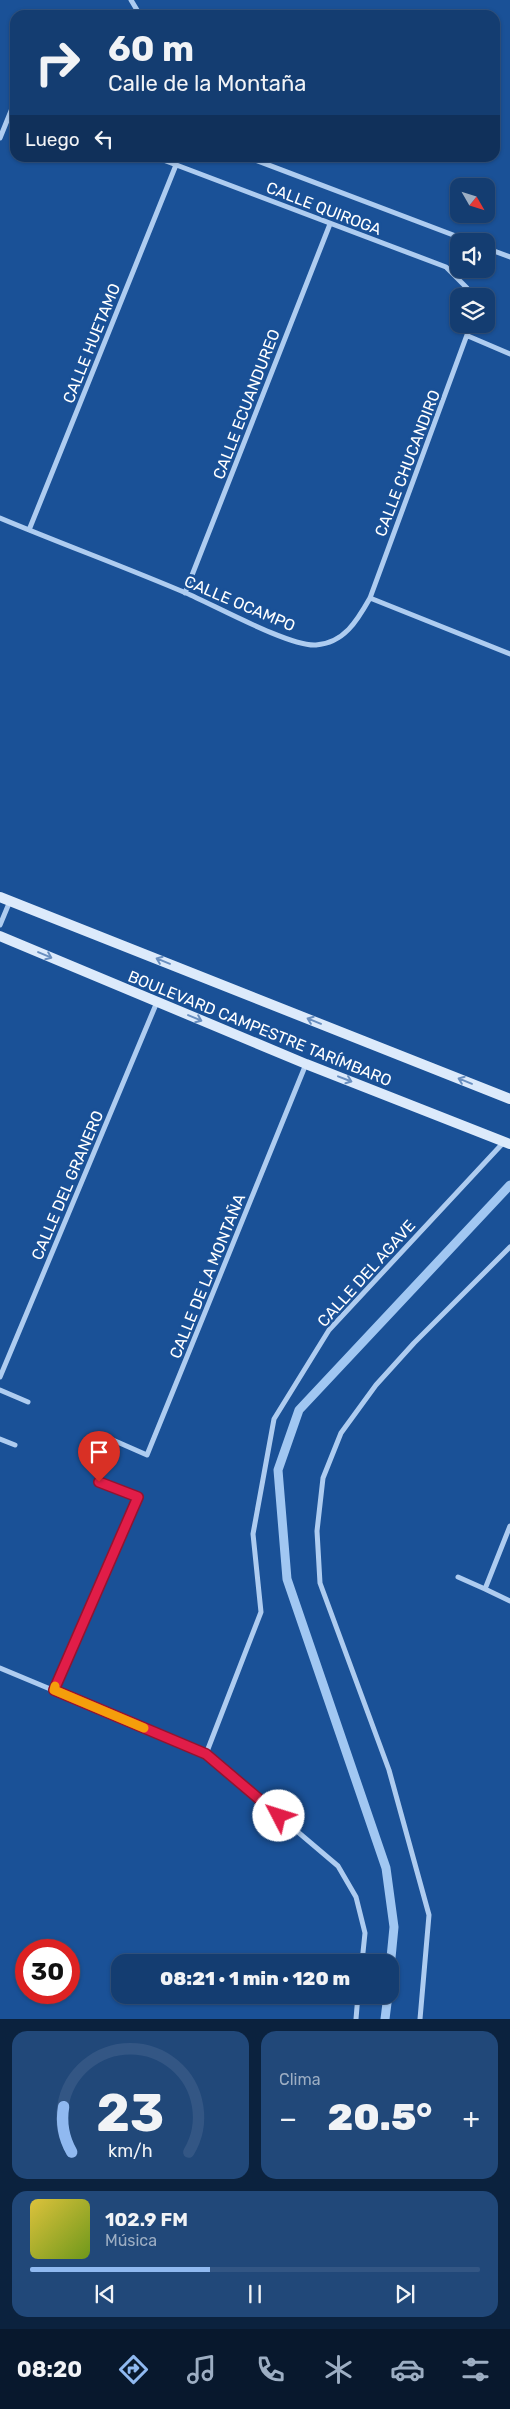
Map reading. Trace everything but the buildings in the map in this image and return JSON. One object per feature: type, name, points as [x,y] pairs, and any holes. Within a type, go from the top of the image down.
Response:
[{"type":"street","points":[[0,138],[10,113]]},
{"type":"street","name":"CALLE QUIROGA","points":[[168,162],[446,267],[467,288]]},
{"type":"street","points":[[261,162],[450,234]]},
{"type":"street","name":"CALLE HUETAMO","points":[[29,530],[176,165]]},
{"type":"street","name":"CALLE ECUANDUREO","points":[[186,593],[330,224]]},
{"type":"street","points":[[495,251],[510,257]]},
{"type":"street","points":[[469,333],[468,336],[510,354]]},
{"type":"street","name":"CALLE CHUCANDIRO","points":[[370,598],[468,336]]},
{"type":"street","name":"CALLE OCAMPO","points":[[0,518],[186,593],[293,641],[314,645],[335,642],[355,624],[370,598]]},
{"type":"street","points":[[370,598],[510,654]]},
{"type":"street","name":"BOULEVARD CAMPESTRE TARÍMBARO","points":[[0,897],[510,1099]]},
{"type":"street","points":[[0,925],[11,901]]},
{"type":"street","name":"BOULEVARD CAMPESTRE TARÍMBARO","points":[[0,936],[306,1064],[507,1143]]},
{"type":"street","name":"CALLE DEL GRANERO","points":[[0,1377],[157,1002]]},
{"type":"street","name":"CALLE DE LA MONTAÑA","points":[[106,1437],[147,1455],[306,1064]]},
{"type":"street","name":"CALLE DEL AGAVE","points":[[206,1754],[262,1612],[253,1534],[274,1419],[329,1330],[507,1143]]},
{"type":"street","points":[[420,2019],[429,1915],[389,1770],[320,1583],[317,1531],[323,1478],[341,1433],[376,1385],[414,1343],[510,1247]]},
{"type":"street","points":[[0,1390],[28,1402]]},
{"type":"street","points":[[0,1439],[15,1445]]},
{"type":"street","points":[[54,1690],[138,1497],[99,1482]]},
{"type":"street","points":[[486,1589],[510,1526]]},
{"type":"street","points":[[458,1577],[510,1601]]},
{"type":"street","points":[[0,1668],[206,1754],[338,1866],[356,1897],[365,1933],[363,1954]]},
{"type":"street","points":[[356,2019],[357,2004]]},
{"type":"waterway","points":[[391,1954],[394,1927],[386,1868],[287,1579],[278,1470],[299,1410],[510,1185]]},
{"type":"waterway","points":[[385,2019],[387,2004]]},
{"type":"slow traffic","points":[[55,1686],[54,1690],[144,1728]]},
{"type":"route","points":[[99,1482],[138,1497],[54,1690],[206,1754],[279,1816]]}]
